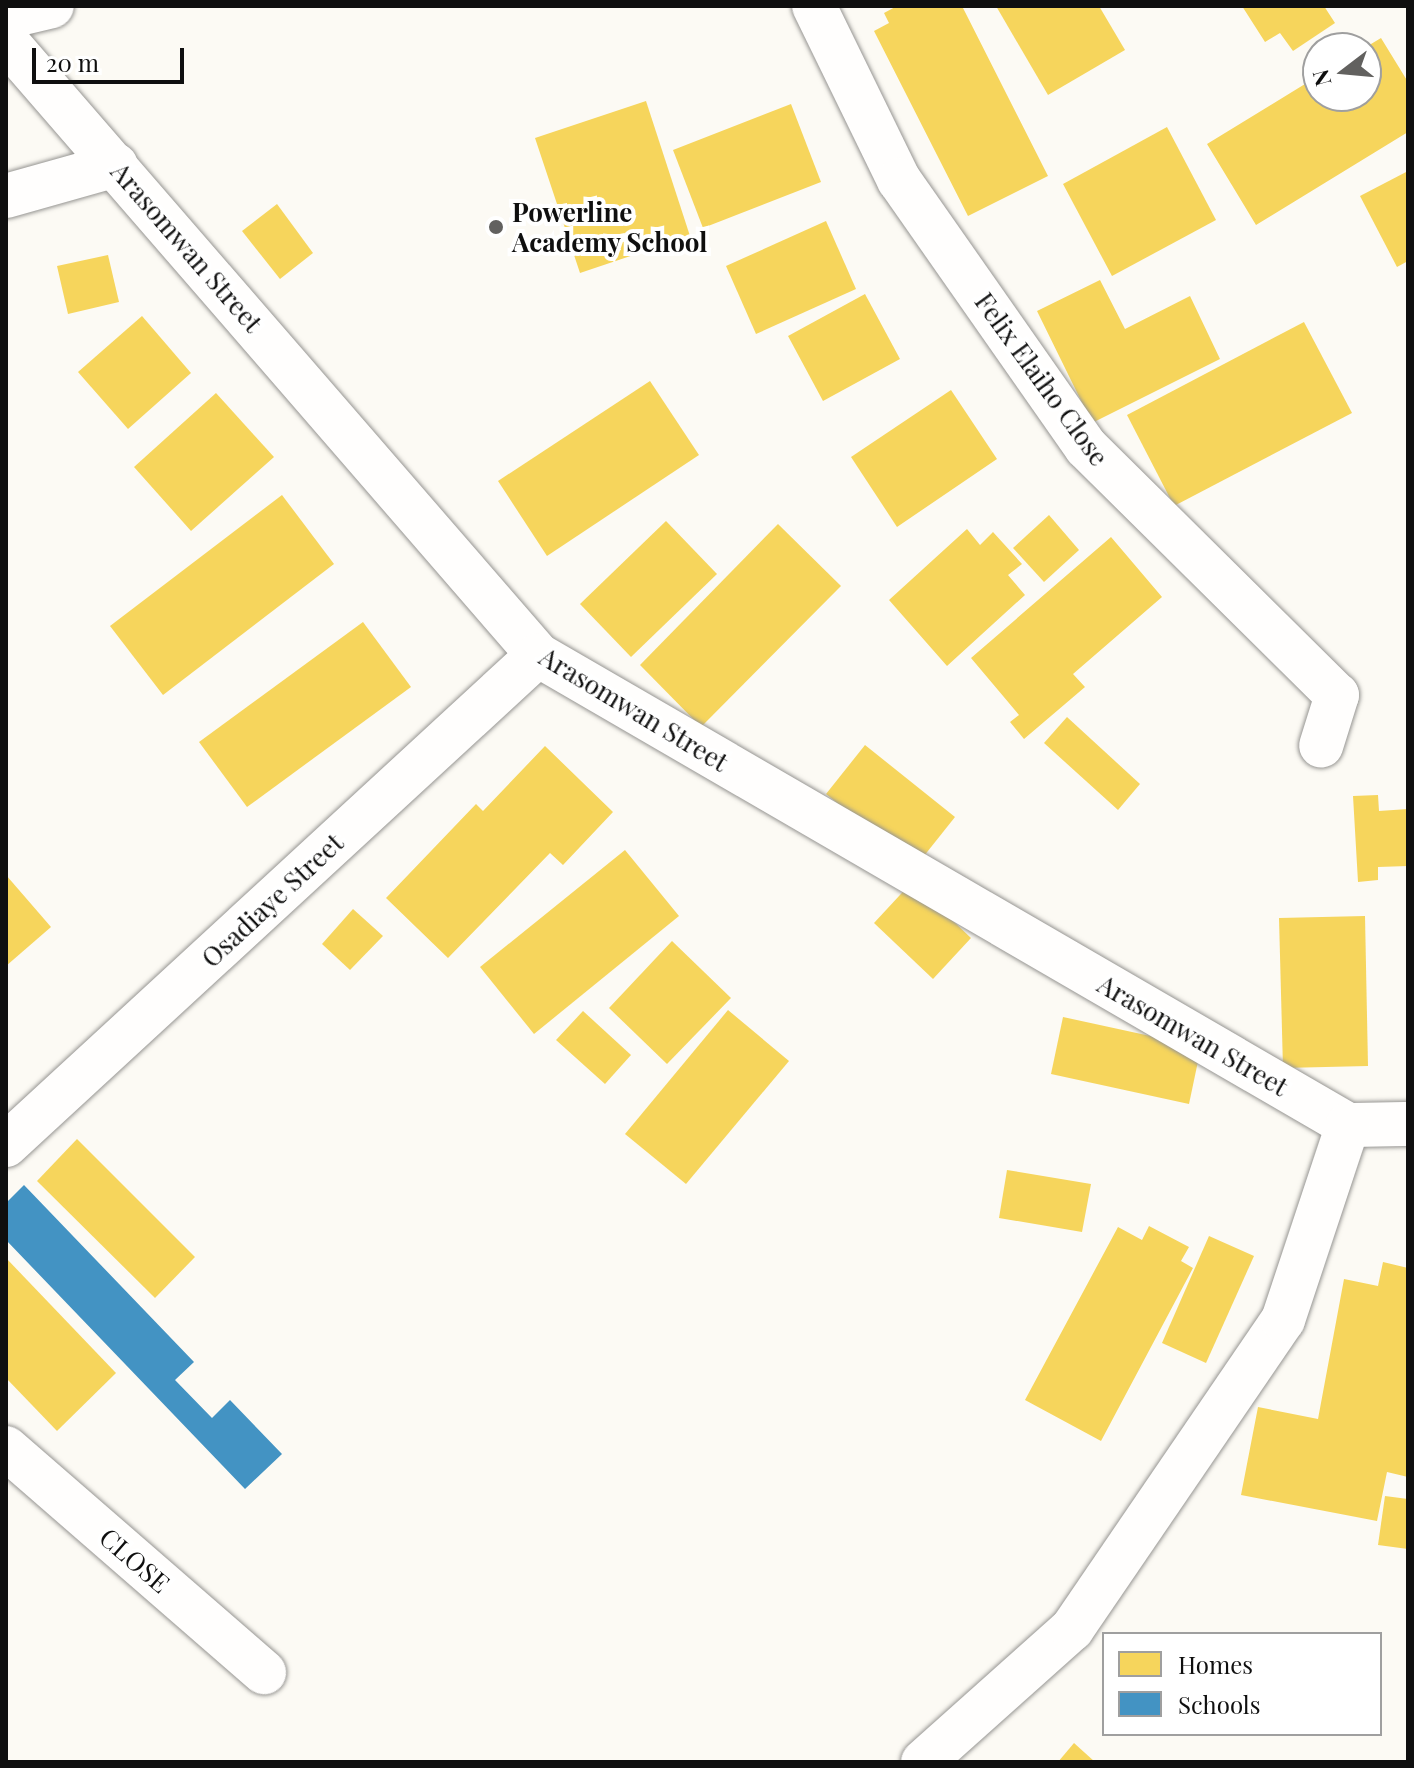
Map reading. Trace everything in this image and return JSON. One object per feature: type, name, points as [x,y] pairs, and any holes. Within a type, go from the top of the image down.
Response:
[{"type":"street","points":[[6,17],[52,6]]},
{"type":"street","name":"Felix Elaiho Close","points":[[814,6],[899,180],[1086,447],[1337,695],[1321,746]]},
{"type":"street","name":"Arasomwan Street","points":[[6,41],[538,655],[1348,1125]]},
{"type":"street","points":[[6,196],[116,165]]},
{"type":"street","name":"Osadiaye Street","points":[[6,1145],[538,655]]},
{"type":"street","points":[[923,1762],[1072,1629],[1283,1320],[1348,1125],[1408,1124]]},
{"type":"street","name":"CLOSE","points":[[6,1448],[264,1672]]},
{"type":"building: Homes","points":[[897,6],[962,6],[1048,176],[968,216],[874,31],[889,23],[884,13]]},
{"type":"building: Homes","points":[[996,6],[1099,6],[1125,50],[1048,95]]},
{"type":"building: Homes","points":[[1242,6],[1324,6],[1335,23],[1322,32],[1302,32],[1302,45],[1293,51],[1280,33],[1265,42]]},
{"type":"building: Homes","points":[[1382,40],[1408,82],[1408,132],[1256,225],[1207,144],[1302,86],[1302,112],[1382,112]]},
{"type":"building: Homes","points":[[646,101],[690,236],[580,273],[535,138]]},
{"type":"building: Homes","points":[[791,104],[821,182],[703,228],[673,150]]},
{"type":"building: Homes","points":[[1167,127],[1216,220],[1112,276],[1063,184]]},
{"type":"building: Homes","points":[[1408,171],[1408,261],[1397,267],[1360,196]]},
{"type":"building: Homes","points":[[277,204],[313,253],[280,279],[242,231]]},
{"type":"building: Homes","points":[[826,221],[856,289],[756,334],[726,266]]},
{"type":"building: Homes","points":[[108,255],[119,302],[68,314],[57,266]]},
{"type":"building: Homes","points":[[1100,280],[1125,329],[1190,296],[1220,359],[1092,423],[1037,311]]},
{"type":"building: Homes","points":[[865,294],[900,359],[823,401],[788,336]]},
{"type":"building: Homes","points":[[142,316],[191,373],[128,429],[78,372]]},
{"type":"building: Homes","points":[[1304,322],[1352,413],[1174,506],[1127,415]]},
{"type":"building: Homes","points":[[650,381],[699,455],[547,556],[498,481]]},
{"type":"building: Homes","points":[[951,390],[997,459],[897,527],[851,457]]},
{"type":"building: Homes","points":[[216,393],[274,457],[191,531],[134,467]]},
{"type":"building: Homes","points":[[282,495],[334,564],[163,695],[110,626]]},
{"type":"building: Homes","points":[[1049,515],[1079,550],[1044,582],[1013,548]]},
{"type":"building: Homes","points":[[666,521],[717,574],[631,657],[580,604]]},
{"type":"building: Homes","points":[[778,524],[841,586],[701,727],[640,665]]},
{"type":"building: Homes","points":[[967,529],[980,545],[993,532],[1022,564],[1008,575],[1025,595],[947,666],[889,600]]},
{"type":"building: Homes","points":[[1111,537],[1162,597],[1073,674],[1085,687],[1024,739],[1010,722],[1019,715],[971,658]]},
{"type":"building: Homes","points":[[363,622],[411,687],[247,807],[199,742]]},
{"type":"building: Homes","points":[[1067,717],[1140,784],[1118,810],[1044,743]]},
{"type":"building: Homes","points":[[865,745],[955,817],[916,866],[826,794]]},
{"type":"building: Homes","points":[[545,746],[613,812],[563,865],[550,853],[448,958],[386,898],[476,804],[483,811]]},
{"type":"building: Homes","points":[[1378,795],[1379,811],[1408,809],[1408,866],[1378,867],[1378,880],[1358,882],[1353,796]]},
{"type":"building: Homes","points":[[625,850],[679,916],[534,1034],[480,967]]},
{"type":"building: Homes","points":[[6,875],[51,927],[6,966]]},
{"type":"building: Homes","points":[[912,882],[971,938],[933,979],[874,923]]},
{"type":"building: Homes","points":[[353,909],[383,936],[350,970],[322,944]]},
{"type":"building: Homes","points":[[1365,916],[1368,1066],[1283,1068],[1279,918]]},
{"type":"building: Homes","points":[[672,941],[731,998],[667,1064],[609,1008]]},
{"type":"building: Homes","points":[[728,1010],[789,1061],[686,1184],[625,1134]]},
{"type":"building: Homes","points":[[583,1011],[631,1055],[605,1084],[556,1040]]},
{"type":"building: Homes","points":[[1063,1017],[1201,1047],[1189,1104],[1051,1074]]},
{"type":"building: Homes","points":[[77,1139],[195,1257],[155,1298],[37,1181]]},
{"type":"building: Homes","points":[[1007,1170],[1091,1184],[1082,1232],[999,1218]]},
{"type":"building: Homes","points":[[1149,1226],[1189,1247],[1181,1261],[1193,1268],[1101,1441],[1025,1400],[1118,1227],[1142,1240]]},
{"type":"building: Homes","points":[[1209,1236],[1254,1256],[1206,1363],[1162,1343]]},
{"type":"building: Homes","points":[[6,1258],[116,1373],[57,1431],[6,1378]]},
{"type":"building: Homes","points":[[1383,1262],[1408,1268],[1408,1477],[1387,1472],[1377,1521],[1241,1495],[1258,1407],[1318,1419],[1344,1279],[1378,1286]]},
{"type":"building: Homes","points":[[1385,1496],[1408,1499],[1408,1549],[1378,1545]]},
{"type":"building: Homes","points":[[1074,1743],[1095,1762],[1058,1762]]},
{"type":"building: Schools","points":[[24,1185],[194,1362],[175,1380],[212,1418],[230,1400],[282,1454],[245,1489],[6,1240],[6,1203]]},
{"type":"place","name":"Powerline Academy School","points":[[496,227]]}]
